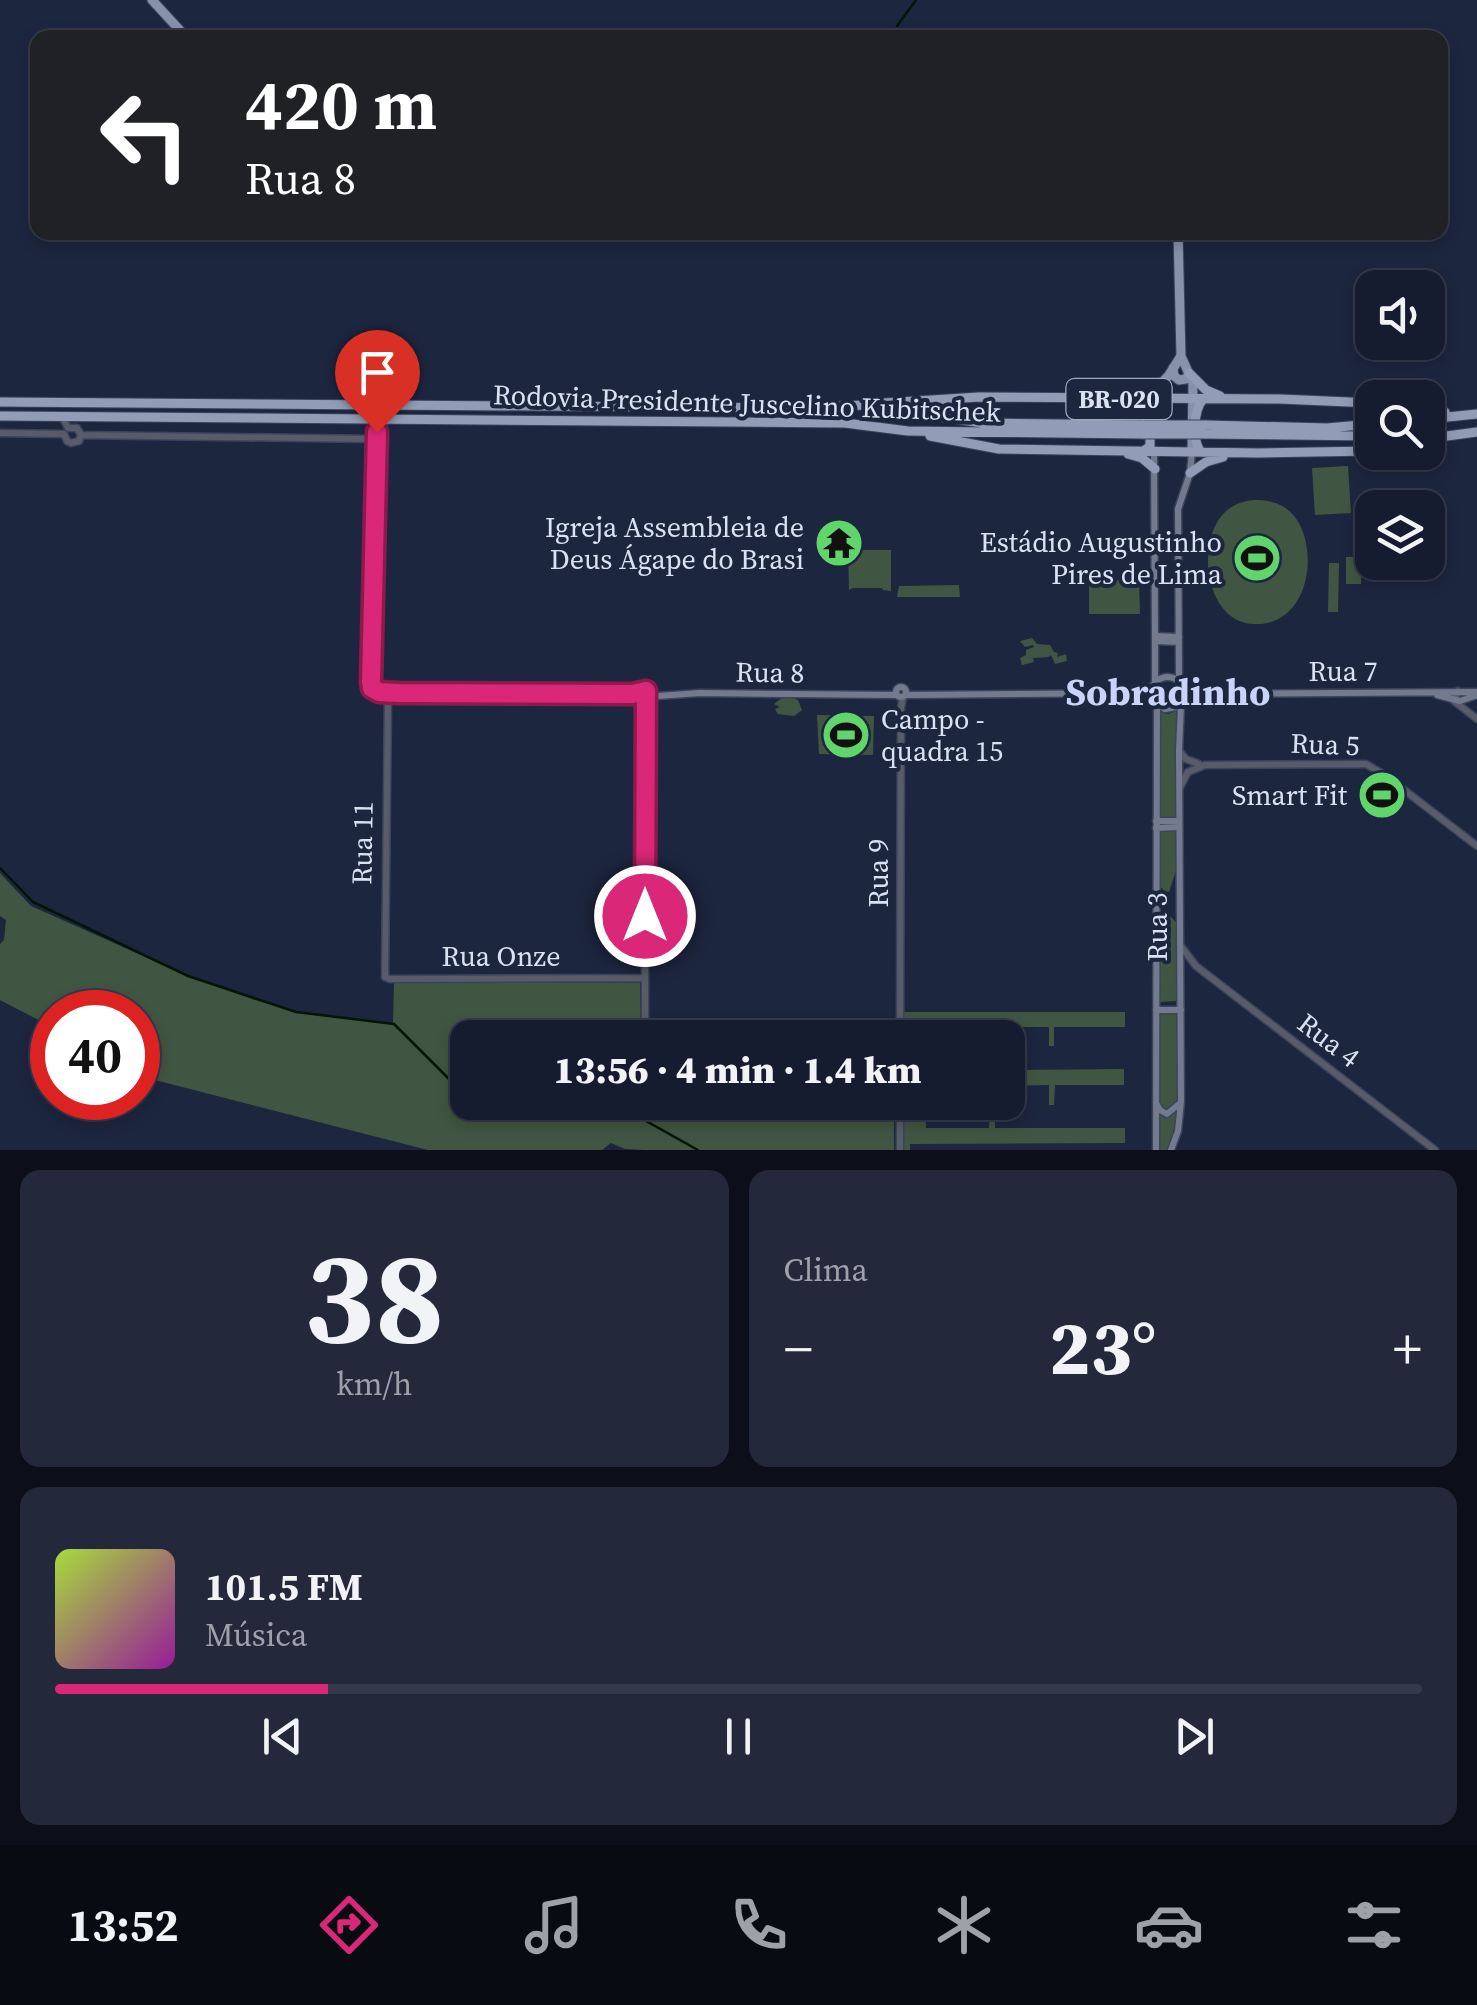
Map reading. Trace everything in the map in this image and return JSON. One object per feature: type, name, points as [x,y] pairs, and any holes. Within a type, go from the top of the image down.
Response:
[{"type":"highway","points":[[1190,373],[1206,390],[1238,400]]},
{"type":"highway","points":[[1124,399],[1158,386]]},
{"type":"highway","name":"BR-020","points":[[866,404],[979,397],[1355,402]]},
{"type":"highway","points":[[1197,452],[1198,399]]},
{"type":"highway","name":"Rodovia Presidente Juscelino Kubitschek","points":[[0,402],[789,408],[866,404],[982,422],[1143,429]]},
{"type":"highway","points":[[531,419],[545,414],[538,406]]},
{"type":"highway","points":[[562,421],[557,412],[563,406]]},
{"type":"highway","points":[[1445,412],[1473,414]]},
{"type":"highway","points":[[1445,416],[1473,414]]},
{"type":"highway","name":"Rodovia Presidente Juscelino Kubitschek","points":[[0,416],[845,422],[908,431],[1143,429],[1355,435]]},
{"type":"highway","name":"Rodovia Presidente Juscelino Kubitschek","points":[[1205,430],[1355,426]]},
{"type":"highway","name":"BR-020","points":[[908,431],[999,449],[1355,451]]},
{"type":"highway","points":[[1445,436],[1477,432]]},
{"type":"highway","points":[[1086,452],[1129,454],[1155,468]]},
{"type":"highway","points":[[1190,473],[1217,458],[1258,453]]},
{"type":"main road","points":[[152,0],[180,30]]},
{"type":"main road","points":[[1178,240],[1181,356],[1198,399]]},
{"type":"main road","points":[[1154,703],[1155,468],[1149,452],[1158,386],[1181,356]]},
{"type":"main road","points":[[1174,368],[1174,376],[1180,380],[1190,373]]},
{"type":"main road","points":[[357,418],[370,425],[376,439]]},
{"type":"main road","points":[[391,419],[380,425],[376,439],[371,682],[374,690],[399,693]]},
{"type":"main road","points":[[1182,702],[1178,509],[1197,452]]},
{"type":"main road","points":[[1155,638],[1179,639]]},
{"type":"main road","points":[[900,694],[1140,692],[1159,678],[1169,676],[1204,694]]},
{"type":"main road","name":"Rua 7","points":[[1204,694],[1460,691],[1474,695]]},
{"type":"main road","points":[[1140,692],[1169,710],[1204,694]]},
{"type":"main road","name":"Rua 8","points":[[399,693],[900,694]]},
{"type":"main road","name":"Rua 7","points":[[1426,694],[1453,700],[1474,695]]},
{"type":"main road","name":"Rua 3","points":[[1171,1150],[1181,1102],[1182,702]]},
{"type":"main road","name":"Rua 3","points":[[1154,703],[1156,1150]]},
{"type":"main road","points":[[1156,824],[1179,824]]},
{"type":"main road","points":[[1156,1010],[1180,1010]]},
{"type":"main road","points":[[1156,1102],[1167,1114],[1181,1102]]},
{"type":"street","points":[[60,416],[66,420],[66,441],[71,443],[79,440],[83,427],[101,417]]},
{"type":"street","points":[[0,433],[66,431],[74,427],[80,434],[376,439]]},
{"type":"street","points":[[1460,691],[1453,700],[1474,717]]},
{"type":"street","name":"Rua 11","points":[[382,692],[388,696],[384,971],[390,979]]},
{"type":"street","points":[[386,704],[399,693]]},
{"type":"street","points":[[642,694],[646,708],[646,1020]]},
{"type":"street","name":"Rua 9","points":[[900,694],[900,1020]]},
{"type":"street","points":[[1474,695],[1474,717]]},
{"type":"street","points":[[1179,751],[1190,761],[1205,766]]},
{"type":"street","name":"Rua 5","points":[[1205,766],[1366,764],[1477,846]]},
{"type":"street","points":[[1180,788],[1188,772],[1205,766]]},
{"type":"street","name":"Rua 4","points":[[1180,946],[1196,966],[1436,1150]]},
{"type":"street","points":[[1180,970],[1188,964],[1196,966]]},
{"type":"street","name":"Rua Onze","points":[[390,979],[646,978]]},
{"type":"street","points":[[900,1120],[900,1150]]},
{"type":"green space","points":[[1348,466],[1351,513],[1315,515],[1312,468]]},
{"type":"green space","name":"Estádio Augustinho Pires de Lima","points":[[1254,500],[1281,505],[1296,519],[1308,556],[1300,595],[1289,611],[1274,621],[1253,624],[1236,619],[1224,609],[1215,594],[1208,558],[1216,524],[1226,511]]},
{"type":"green space","points":[[848,550],[891,550],[891,591],[849,590]]},
{"type":"green space","points":[[1346,557],[1355,557],[1355,580],[1361,580],[1361,584],[1346,584]]},
{"type":"green space","points":[[1329,563],[1339,563],[1338,612],[1328,612]]},
{"type":"green space","points":[[1089,579],[1139,580],[1140,614],[1089,614]]},
{"type":"green space","points":[[959,585],[960,597],[897,597],[899,586]]},
{"type":"green space","points":[[1032,638],[1037,644],[1050,645],[1057,657],[1066,654],[1067,661],[1055,664],[1051,655],[1033,658],[1034,662],[1022,665],[1020,658],[1034,647],[1025,647],[1020,641]]},
{"type":"green space","points":[[783,697],[798,700],[802,710],[794,716],[778,714],[775,709],[780,707],[774,704]]},
{"type":"green space","points":[[1176,711],[1176,818],[1160,819],[1159,712]]},
{"type":"green space","name":"Campo - quadra 15","points":[[817,715],[874,716],[873,755],[819,754]]},
{"type":"green space","points":[[1159,829],[1176,829],[1178,865],[1169,892],[1159,885]]},
{"type":"green space","points":[[0,873],[31,906],[188,976],[296,1012],[393,1024],[394,982],[640,983],[641,1020],[450,1020],[450,1120],[894,1120],[894,1150],[645,1150],[625,1149],[611,1143],[602,1150],[428,1150],[160,1081],[160,990],[30,990],[30,1016],[0,1000],[0,944],[6,920],[0,916]]},
{"type":"green space","points":[[1170,916],[1177,923],[1177,1001],[1159,1002],[1159,941],[1164,933],[1164,920]]},
{"type":"green space","points":[[1156,1010],[1181,1010],[1181,1102],[1171,1150],[1156,1150]]},
{"type":"green space","points":[[900,1012],[1125,1012],[1125,1027],[1054,1027],[1054,1046],[1049,1046],[1049,1027],[1025,1027],[1025,1020],[900,1020]]},
{"type":"green space","points":[[1124,1069],[1124,1085],[1055,1085],[1054,1105],[1049,1105],[1049,1085],[1025,1086],[1025,1070]]},
{"type":"green space","points":[[900,1120],[926,1120],[926,1128],[989,1128],[989,1120],[995,1120],[995,1128],[1125,1128],[1125,1143],[910,1144],[910,1150],[900,1150]]},
{"type":"waterway","points":[[897,26],[916,0]]},
{"type":"waterway","points":[[0,868],[33,902],[188,976],[296,1012],[394,1024],[450,1080]]},
{"type":"waterway","points":[[644,1120],[698,1150]]},
{"type":"place","name":"Igreja Assembleia de Deus Ágape do Brasi","points":[[839,543]]},
{"type":"place","name":"Estádio Augustinho Pires de Lima","points":[[1257,558]]},
{"type":"place","name":"Campo - quadra 15","points":[[846,735]]},
{"type":"place","name":"Smart Fit","points":[[1382,795]]},
{"type":"district","name":"Sobradinho","points":[[1168,692]]},
{"type":"route","points":[[377,432],[372,688],[399,693],[646,691],[645,916]]}]
